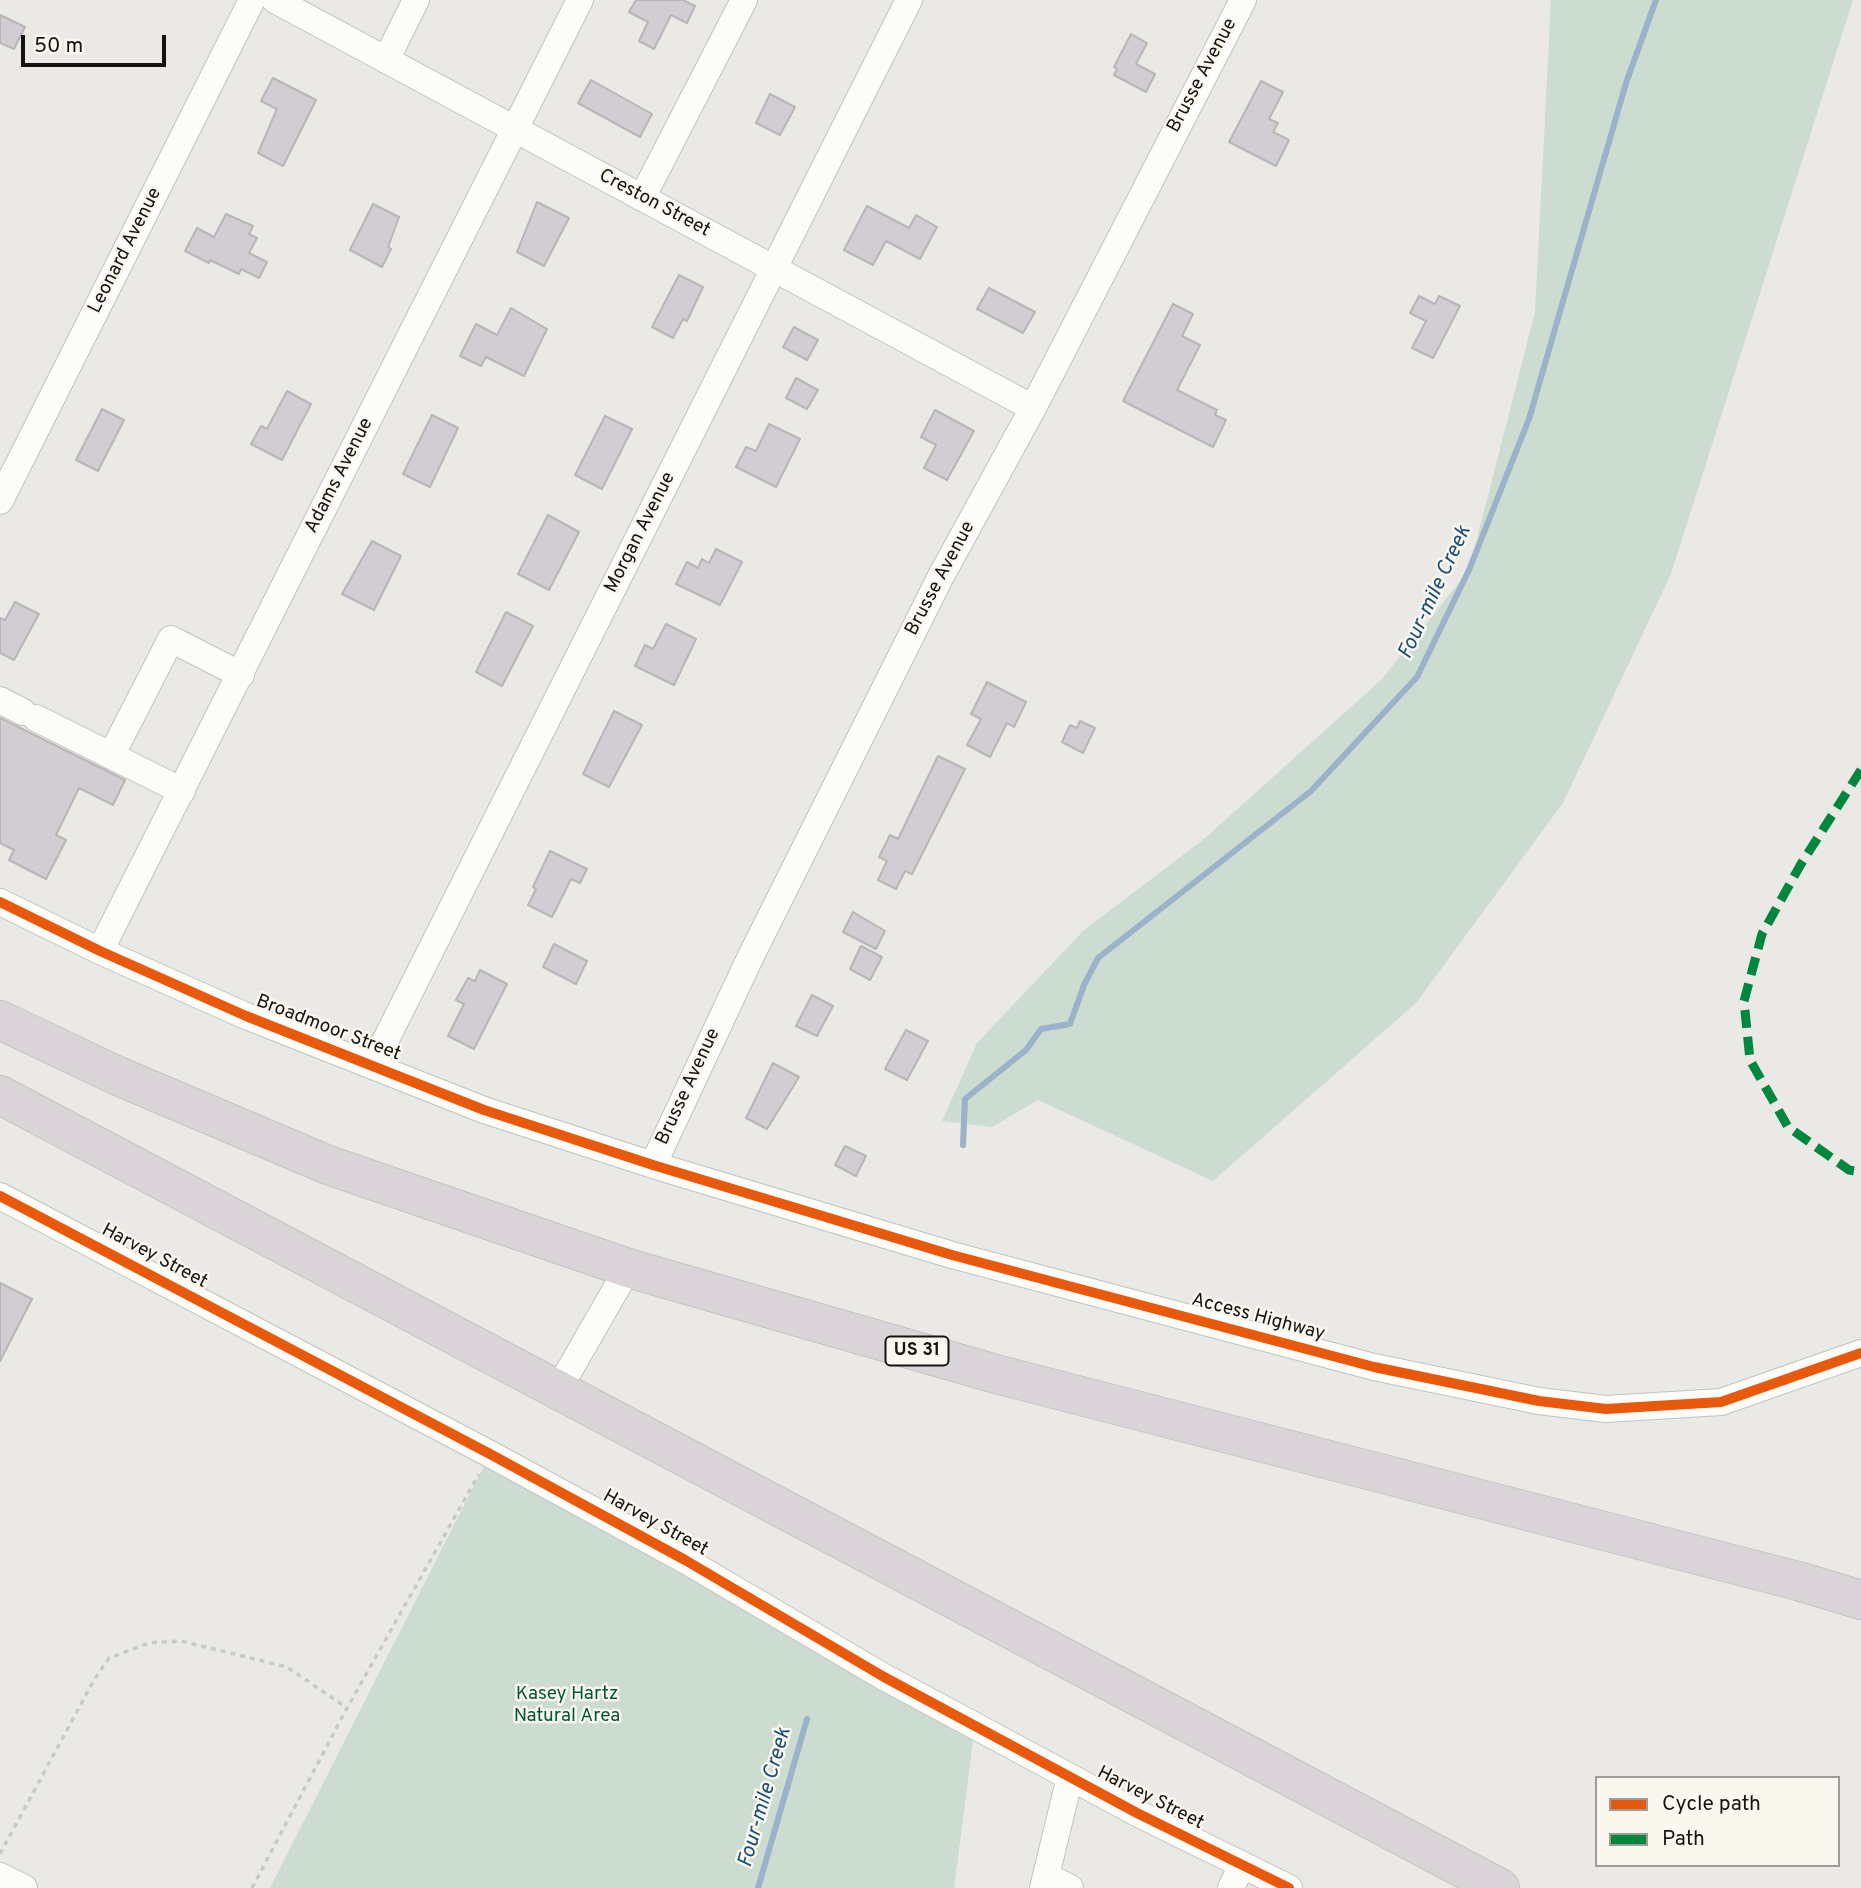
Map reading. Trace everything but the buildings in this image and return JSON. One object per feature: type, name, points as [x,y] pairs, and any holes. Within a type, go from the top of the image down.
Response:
[{"type":"highway","name":"US 31","points":[[0,1020],[118,1076],[328,1164],[628,1268],[996,1374],[1798,1581],[1861,1600]]},
{"type":"highway","points":[[0,1095],[1500,1888]]},
{"type":"highway","points":[[1798,1581],[1861,1594]]},
{"type":"street","name":"Leonard Avenue","points":[[0,501],[252,0]]},
{"type":"street","name":"Creston Street","points":[[275,0],[1033,408]]},
{"type":"street","points":[[386,60],[416,0]]},
{"type":"street","name":"Adams Avenue","points":[[100,951],[580,0]]},
{"type":"street","points":[[642,198],[744,0]]},
{"type":"street","name":"Morgan Avenue","points":[[373,1065],[909,0]]},
{"type":"street","name":"Brusse Avenue","points":[[653,1166],[750,958],[929,600],[1033,408],[1242,0]]},
{"type":"street","points":[[111,756],[171,639],[240,675]]},
{"type":"street","points":[[20,710],[182,791]]},
{"type":"street","name":"Broadmoor Street","points":[[0,902],[100,951],[246,1016],[484,1110],[653,1166]]},
{"type":"street","name":"Access Highway","points":[[653,1166],[965,1259],[1374,1367],[1539,1401],[1606,1409],[1721,1402],[1861,1353]]},
{"type":"street","name":"Harvey Street","points":[[0,1196],[490,1454],[685,1560],[884,1677],[1070,1777],[1237,1877],[1289,1888]]},
{"type":"street","points":[[558,1390],[628,1268]]},
{"type":"street","points":[[1070,1777],[1045,1882],[1070,1888]]},
{"type":"street","points":[[0,1876],[23,1888]]},
{"type":"path","points":[[252,1888],[347,1708],[490,1454]]},
{"type":"path","points":[[0,1854],[94,1680],[109,1658],[149,1643],[192,1644],[287,1667],[347,1708]]},
{"type":"green space","points":[[1551,0],[1853,0],[1671,574],[1563,803],[1416,1003],[1213,1181],[1038,1100],[992,1127],[942,1121],[977,1043],[1083,931],[1204,839],[1382,679],[1469,570],[1535,312]]},
{"type":"green space","name":"Kasey Hartz Natural Area","points":[[490,1454],[975,1726],[954,1888],[270,1888]]},
{"type":"waterway","name":"Four-mile Creek","points":[[963,1145],[965,1099],[1026,1050],[1041,1029],[1070,1024],[1084,985],[1098,958],[1311,791],[1417,677],[1469,570],[1529,419],[1626,83],[1656,0]]},
{"type":"waterway","name":"Four-mile Creek","points":[[758,1888],[807,1719]]},
{"type":"marked path","points":[[1861,770],[1801,864],[1762,934],[1744,1001],[1750,1060],[1788,1127],[1849,1170],[1861,1172]]},
{"type":"cycle path","points":[[0,902],[100,951],[246,1016],[484,1110],[653,1165],[952,1255],[1374,1367],[1539,1401],[1606,1409],[1721,1402],[1861,1353]]},
{"type":"cycle path","points":[[0,1196],[490,1454],[685,1560],[884,1677],[1137,1813],[1289,1888]]}]
